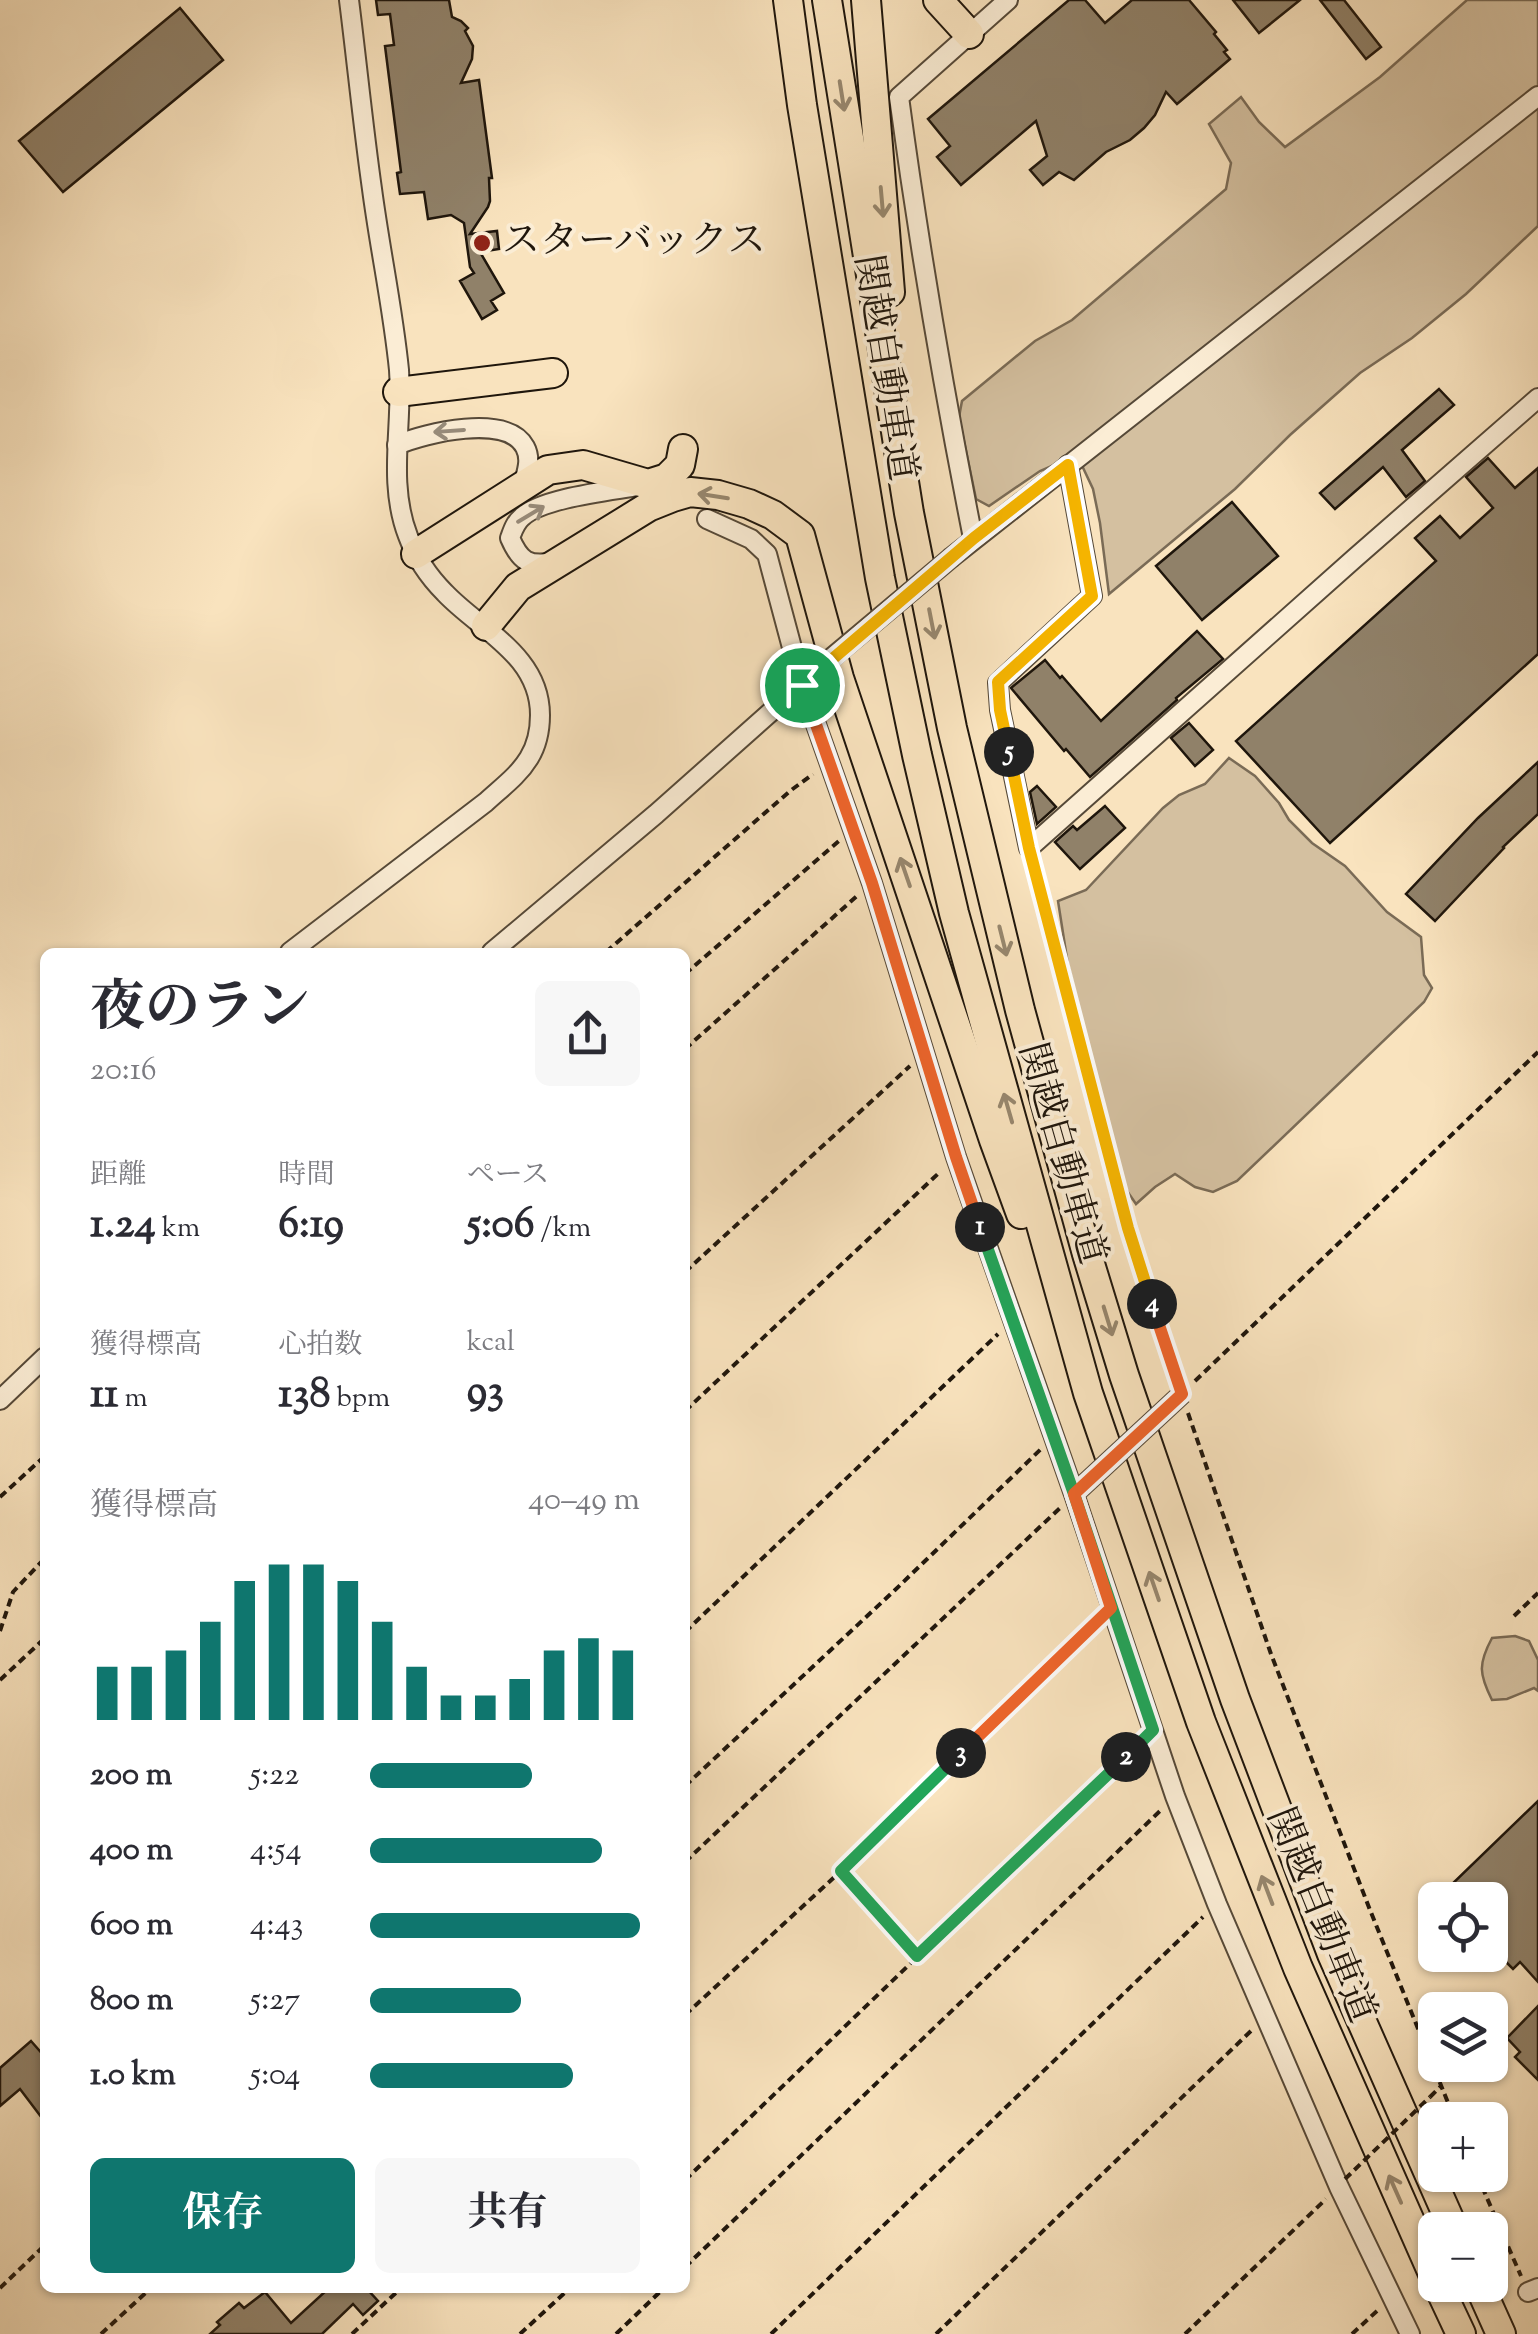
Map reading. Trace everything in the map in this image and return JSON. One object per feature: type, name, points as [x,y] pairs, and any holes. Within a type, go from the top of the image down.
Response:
[{"type":"highway","name":"関越自動車道","points":[[788,0],[880,578],[916,755],[954,913],[1088,1393],[1201,1722],[1298,1968],[1418,2240]]},
{"type":"highway","name":"関越自動車道","points":[[826,0],[909,513],[952,728],[1020,1010],[1087,1254],[1124,1375],[1235,1699],[1325,1936],[1446,2212]]},
{"type":"highway","points":[[866,0],[909,513]]},
{"type":"highway","points":[[938,0],[969,34]]},
{"type":"highway","points":[[398,392],[553,373]]},
{"type":"highway","points":[[416,554],[548,470],[583,466],[648,484],[666,478],[680,465],[683,449]]},
{"type":"highway","points":[[486,626],[518,587],[672,496],[690,492],[718,494],[773,516],[800,536],[839,678],[994,1140],[1088,1393]]},
{"type":"highway","points":[[1446,2302],[1461,2334]]},
{"type":"highway","points":[[1487,2302],[1501,2334]]},
{"type":"street","points":[[295,948],[486,802],[530,757],[540,729],[538,694],[526,669],[508,646],[444,592],[416,554],[404,525],[398,498],[399,375],[349,0]]},
{"type":"street","points":[[974,538],[938,355],[899,98],[1008,0]]},
{"type":"street","points":[[497,948],[974,538],[1538,96]]},
{"type":"street","points":[[1068,465],[1092,596],[998,682],[1000,710],[1029,848],[1538,398]]},
{"type":"street","points":[[397,444],[442,430],[498,430],[517,437],[525,447],[529,461],[523,487]]},
{"type":"street","points":[[559,561],[539,565],[524,560],[516,552],[510,538],[524,514],[559,500],[648,484]]},
{"type":"street","points":[[706,519],[751,539],[767,554],[802,685],[872,883],[956,1157],[1175,1796],[1217,1904],[1410,2334]]},
{"type":"street","points":[[0,1400],[40,1362]]},
{"type":"street","points":[[1074,1494],[1182,1394]]},
{"type":"path","points":[[611,948],[829,762]]},
{"type":"path","points":[[690,970],[854,830]]},
{"type":"path","points":[[1029,848],[1128,1228],[1182,1394],[1271,1654],[1447,2102]]},
{"type":"path","points":[[690,1045],[872,883]]},
{"type":"path","points":[[690,1267],[925,1052]]},
{"type":"path","points":[[1182,1394],[1538,1052]]},
{"type":"path","points":[[690,1406],[956,1157]]},
{"type":"path","points":[[690,1627],[1013,1321]]},
{"type":"path","points":[[690,1781],[1054,1436]]},
{"type":"path","points":[[0,1498],[40,1461]]},
{"type":"path","points":[[690,1857],[1074,1494]]},
{"type":"path","points":[[0,1631],[12,1592],[40,1563]]},
{"type":"path","points":[[1514,1616],[1538,1593]]},
{"type":"path","points":[[690,2011],[841,1871],[1111,1608]]},
{"type":"path","points":[[0,1680],[40,1643]]},
{"type":"path","points":[[690,2175],[1153,1730]]},
{"type":"path","points":[[690,2262],[1175,1796]]},
{"type":"path","points":[[841,1871],[917,1956]]},
{"type":"path","points":[[771,2334],[1217,1904]]},
{"type":"path","points":[[936,2334],[1266,2016]]},
{"type":"path","points":[[1185,2334],[1441,2086]]},
{"type":"path","points":[[1484,2192],[1533,2290]]},
{"type":"path","points":[[0,2288],[40,2251]]},
{"type":"path","points":[[101,2334],[146,2293]]},
{"type":"path","points":[[352,2334],[396,2293]]},
{"type":"path","points":[[520,2334],[565,2293]]},
{"type":"path","points":[[616,2334],[659,2293]]},
{"type":"path","points":[[1352,2334],[1393,2298]]},
{"type":"shaded area","points":[[1467,0],[1538,0],[1538,226],[1466,294],[1412,338],[1360,373],[1235,489],[1109,594],[1093,489],[1077,455],[1040,471],[989,506],[976,499],[959,417],[962,401],[1035,341],[1072,320],[1226,189],[1231,163],[1209,124],[1241,97],[1259,122],[1285,147],[1380,77]]},
{"type":"shaded area","points":[[1229,758],[1255,776],[1312,843],[1345,866],[1387,912],[1421,937],[1424,975],[1432,988],[1424,1002],[1237,1181],[1213,1192],[1195,1187],[1175,1174],[1136,1204],[1125,1188],[1068,965],[1058,901],[1086,890],[1163,808],[1179,795],[1205,784]]},
{"type":"shaded area","points":[[1515,1636],[1529,1641],[1538,1660],[1538,1691],[1534,1688],[1507,1699],[1492,1700],[1483,1676],[1484,1655],[1492,1638]]},
{"type":"building","points":[[376,0],[449,0],[452,17],[468,28],[465,31],[473,46],[472,59],[461,83],[479,80],[492,178],[488,207],[470,234],[497,231],[499,249],[480,252],[504,293],[491,301],[497,310],[482,319],[460,281],[474,273],[464,223],[451,215],[428,219],[424,192],[400,194],[397,173],[401,172],[385,46],[394,45],[390,14],[378,15]]},
{"type":"building","points":[[1069,0],[1085,0],[1105,23],[1132,0],[1189,0],[1216,32],[1230,59],[1177,104],[1166,92],[1144,128],[1106,152],[1074,180],[1059,172],[1043,185],[1030,170],[1047,156],[1036,121],[961,185],[937,157],[950,146],[928,119]]},
{"type":"building","points":[[1233,0],[1300,0],[1259,33]]},
{"type":"building","points":[[1320,0],[1344,0],[1381,47],[1366,59]]},
{"type":"building","points":[[180,8],[223,60],[63,192],[19,141]]},
{"type":"building","points":[[1439,389],[1454,405],[1402,450],[1425,481],[1406,497],[1383,467],[1335,509],[1320,493]]},
{"type":"building","points":[[1488,458],[1515,488],[1538,468],[1538,654],[1330,843],[1236,741],[1436,561],[1415,538],[1440,516],[1460,538],[1493,508],[1466,477]]},
{"type":"building","points":[[1232,502],[1278,556],[1202,620],[1156,566]]},
{"type":"building","points":[[1197,631],[1223,659],[1090,777],[1011,688],[1045,660],[1101,721]]},
{"type":"building","points":[[1189,723],[1213,750],[1195,766],[1171,738]]},
{"type":"building","points":[[1538,762],[1538,814],[1435,921],[1406,894]]},
{"type":"building","points":[[1037,786],[1056,807],[1037,824],[1030,792]]},
{"type":"building","points":[[1105,806],[1125,828],[1080,869],[1055,842],[1073,826],[1077,830]]},
{"type":"building","points":[[1538,1801],[1538,1982],[1520,1962],[1513,1969],[1508,1964],[1508,1882],[1454,1882]]},
{"type":"building","points":[[1538,2006],[1538,2080],[1515,2057],[1520,2052],[1508,2037]]},
{"type":"building","points":[[31,2041],[40,2051],[40,2115],[20,2089],[0,2106],[0,2068]]},
{"type":"building","points":[[264,2293],[291,2323],[324,2293],[371,2293],[378,2301],[363,2315],[353,2304],[322,2334],[210,2334],[220,2325],[217,2322],[239,2303],[244,2308]]},
{"type":"place","name":"スターバックス","points":[[482,243]]},
{"type":"route","points":[[802,685],[872,883],[956,1157],[1074,1494],[1153,1730],[917,1956],[841,1871],[1111,1608],[1074,1494],[1182,1394],[1128,1228],[1029,848],[1000,710],[998,682],[1092,596],[1068,465],[974,538],[802,685]]}]
